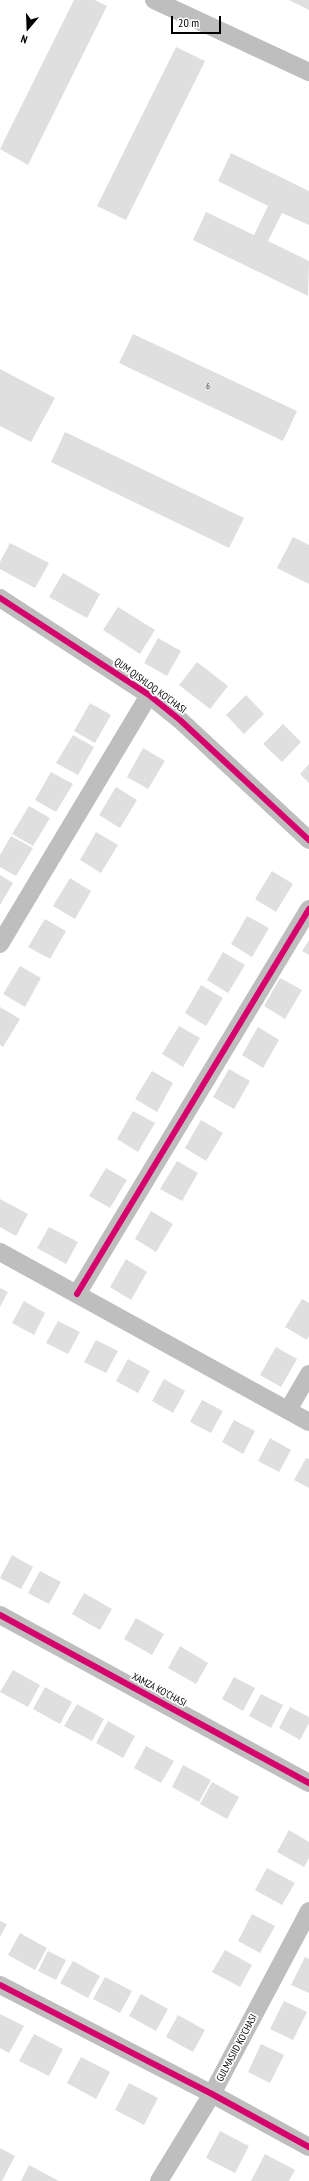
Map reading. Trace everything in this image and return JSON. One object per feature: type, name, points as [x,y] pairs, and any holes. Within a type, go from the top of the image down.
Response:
[{"type":"street","points":[[154,0],[309,72]]},
{"type":"street","name":"QUM QISHLOQ KO'CHASI","points":[[0,598],[149,695],[180,720],[309,840]]},
{"type":"street","points":[[0,944],[149,695]]},
{"type":"street","points":[[77,1294],[309,908]]},
{"type":"street","points":[[0,1252],[309,1422]]},
{"type":"street","points":[[288,1410],[309,1374]]},
{"type":"street","name":"XAMZA KO'CHASI","points":[[0,1615],[309,1783]]},
{"type":"street","name":"GULMASJID KO'CHASI","points":[[159,2181],[212,2094],[309,1911]]},
{"type":"street","points":[[0,1985],[212,2094],[309,2147]]},
{"type":"building","points":[[74,0],[95,0],[107,6],[28,165],[0,149]]},
{"type":"building","points":[[289,0],[309,0],[309,10]]},
{"type":"building","points":[[176,47],[205,61],[126,220],[97,206]]},
{"type":"building","points":[[231,153],[309,191],[309,225],[282,213],[268,241],[309,261],[308,296],[193,240],[206,212],[254,235],[268,206],[218,181]]},
{"type":"building","points":[[133,334],[297,411],[283,441],[119,363]]},
{"type":"building","points":[[0,369],[55,398],[31,442],[0,426]]},
{"type":"building","points":[[65,432],[244,518],[229,548],[51,462]]},
{"type":"building","points":[[293,537],[309,545],[309,584],[277,568]]},
{"type":"building","points":[[10,543],[49,563],[35,588],[0,569],[0,562]]},
{"type":"building","points":[[63,573],[100,594],[87,618],[49,597]]},
{"type":"building","points":[[118,607],[155,630],[140,654],[103,630]]},
{"type":"building","points":[[158,638],[181,651],[167,676],[144,663]]},
{"type":"building","points":[[197,662],[228,686],[210,709],[179,685]]},
{"type":"building","points":[[246,695],[264,714],[244,734],[226,715]]},
{"type":"building","points":[[90,703],[111,715],[95,743],[74,731]]},
{"type":"building","points":[[283,724],[301,742],[282,762],[263,744]]},
{"type":"building","points":[[73,735],[94,747],[78,775],[56,763]]},
{"type":"building","points":[[143,748],[165,761],[148,789],[127,777]]},
{"type":"building","points":[[309,764],[309,783],[300,774]]},
{"type":"building","points":[[51,772],[73,784],[56,812],[35,800]]},
{"type":"building","points":[[116,787],[137,800],[120,828],[99,815]]},
{"type":"building","points":[[29,806],[50,818],[33,846],[12,834]]},
{"type":"building","points":[[96,832],[118,845],[101,873],[80,860]]},
{"type":"building","points":[[11,836],[33,848],[16,876],[0,867],[0,855]]},
{"type":"building","points":[[272,871],[293,884],[276,912],[255,899]]},
{"type":"building","points":[[0,875],[13,883],[0,905]]},
{"type":"building","points":[[70,878],[91,891],[75,919],[53,906]]},
{"type":"building","points":[[247,916],[269,928],[252,957],[231,944]]},
{"type":"building","points":[[45,919],[66,931],[50,959],[28,947]]},
{"type":"building","points":[[309,940],[309,955],[302,951]]},
{"type":"building","points":[[223,952],[245,965],[228,993],[207,980]]},
{"type":"building","points":[[20,966],[41,978],[25,1007],[3,994]]},
{"type":"building","points":[[280,978],[302,990],[285,1019],[264,1006]]},
{"type":"building","points":[[201,985],[223,998],[206,1026],[185,1013]]},
{"type":"building","points":[[0,1007],[20,1019],[3,1047],[0,1045]]},
{"type":"building","points":[[179,1026],[200,1038],[183,1067],[162,1054]]},
{"type":"building","points":[[258,1027],[279,1040],[263,1068],[242,1055]]},
{"type":"building","points":[[229,1069],[250,1081],[234,1109],[213,1097]]},
{"type":"building","points":[[152,1071],[173,1083],[157,1112],[135,1099]]},
{"type":"building","points":[[133,1111],[155,1123],[138,1152],[117,1139]]},
{"type":"building","points":[[201,1120],[223,1133],[206,1161],[185,1148]]},
{"type":"building","points":[[177,1161],[198,1173],[182,1201],[160,1189]]},
{"type":"building","points":[[106,1168],[127,1180],[110,1208],[89,1196]]},
{"type":"building","points":[[0,1199],[28,1214],[16,1236],[0,1227]]},
{"type":"building","points":[[151,1211],[173,1224],[156,1252],[135,1239]]},
{"type":"building","points":[[49,1227],[78,1242],[66,1264],[37,1248]]},
{"type":"building","points":[[126,1259],[147,1272],[131,1300],[110,1287]]},
{"type":"building","points":[[0,1288],[8,1292],[0,1307]]},
{"type":"building","points":[[302,1299],[309,1303],[309,1336],[307,1340],[285,1327]]},
{"type":"building","points":[[24,1301],[45,1313],[34,1335],[12,1323]]},
{"type":"building","points":[[58,1321],[80,1332],[68,1354],[46,1343]]},
{"type":"building","points":[[96,1340],[118,1351],[106,1373],[84,1362]]},
{"type":"building","points":[[276,1347],[297,1359],[281,1387],[260,1375]]},
{"type":"building","points":[[128,1359],[150,1371],[138,1393],[116,1381]]},
{"type":"building","points":[[164,1379],[185,1391],[173,1413],[152,1401]]},
{"type":"building","points":[[202,1400],[223,1411],[211,1433],[190,1422]]},
{"type":"building","points":[[234,1420],[255,1431],[243,1454],[222,1442]]},
{"type":"building","points":[[270,1438],[291,1450],[279,1472],[258,1461]]},
{"type":"building","points":[[306,1458],[309,1459],[309,1488],[294,1480]]},
{"type":"building","points":[[12,1555],[33,1567],[21,1589],[0,1578]]},
{"type":"building","points":[[40,1571],[61,1582],[49,1604],[28,1593]]},
{"type":"building","points":[[84,1593],[112,1609],[100,1630],[72,1614]]},
{"type":"building","points":[[136,1618],[164,1634],[152,1655],[124,1639]]},
{"type":"building","points":[[180,1646],[208,1663],[196,1684],[168,1668]]},
{"type":"building","points":[[13,1670],[40,1685],[28,1707],[0,1692]]},
{"type":"building","points":[[234,1677],[255,1688],[243,1711],[222,1699]]},
{"type":"building","points":[[45,1687],[72,1702],[60,1724],[33,1709]]},
{"type":"building","points":[[261,1694],[283,1705],[271,1728],[249,1716]]},
{"type":"building","points":[[77,1704],[104,1719],[92,1741],[64,1726]]},
{"type":"building","points":[[290,1707],[309,1717],[309,1723],[300,1740],[279,1728]]},
{"type":"building","points":[[108,1721],[135,1736],[123,1758],[96,1743]]},
{"type":"building","points":[[146,1746],[174,1761],[161,1783],[134,1768]]},
{"type":"building","points":[[183,1765],[211,1780],[199,1802],[172,1787]]},
{"type":"building","points":[[212,1782],[239,1797],[227,1819],[200,1804]]},
{"type":"building","points":[[289,1830],[309,1842],[309,1858],[304,1867],[277,1852]]},
{"type":"building","points":[[267,1868],[295,1883],[282,1905],[255,1890]]},
{"type":"building","points":[[252,1914],[275,1926],[260,1953],[238,1941]]},
{"type":"building","points":[[0,1921],[7,1924],[0,1937]]},
{"type":"building","points":[[20,1933],[47,1948],[35,1970],[8,1955]]},
{"type":"building","points":[[225,1950],[252,1965],[240,1987],[212,1972]]},
{"type":"building","points":[[48,1951],[66,1960],[56,1980],[38,1971]]},
{"type":"building","points":[[305,1957],[309,1959],[309,1993],[291,1985]]},
{"type":"building","points":[[73,1961],[100,1976],[88,1998],[60,1983]]},
{"type":"building","points":[[105,1977],[132,1991],[120,2013],[93,1999]]},
{"type":"building","points":[[141,1994],[168,2009],[156,2031],[129,2016]]},
{"type":"building","points":[[284,2001],[307,2012],[293,2040],[270,2029]]},
{"type":"building","points":[[0,2014],[24,2026],[9,2053],[0,2048]]},
{"type":"building","points":[[178,2015],[205,2030],[193,2052],[166,2037]]},
{"type":"building","points":[[34,2034],[63,2049],[49,2076],[19,2061]]},
{"type":"building","points":[[261,2044],[284,2055],[270,2083],[248,2072]]},
{"type":"building","points":[[81,2057],[110,2072],[96,2099],[67,2083]]},
{"type":"building","points":[[129,2083],[158,2098],[144,2125],[115,2110]]},
{"type":"building","points":[[220,2131],[249,2146],[235,2173],[206,2158]]},
{"type":"building","points":[[0,2148],[15,2156],[2,2181],[0,2181]]},
{"type":"building","points":[[265,2154],[295,2170],[289,2181],[251,2181]]},
{"type":"building","points":[[29,2165],[59,2181],[21,2181]]},
{"type":"cycle path","points":[[0,598],[149,695],[180,720],[309,840]]},
{"type":"cycle path","points":[[77,1294],[309,909]]},
{"type":"cycle path","points":[[0,1615],[309,1783]]},
{"type":"cycle path","points":[[0,1985],[212,2094],[309,2147]]}]
